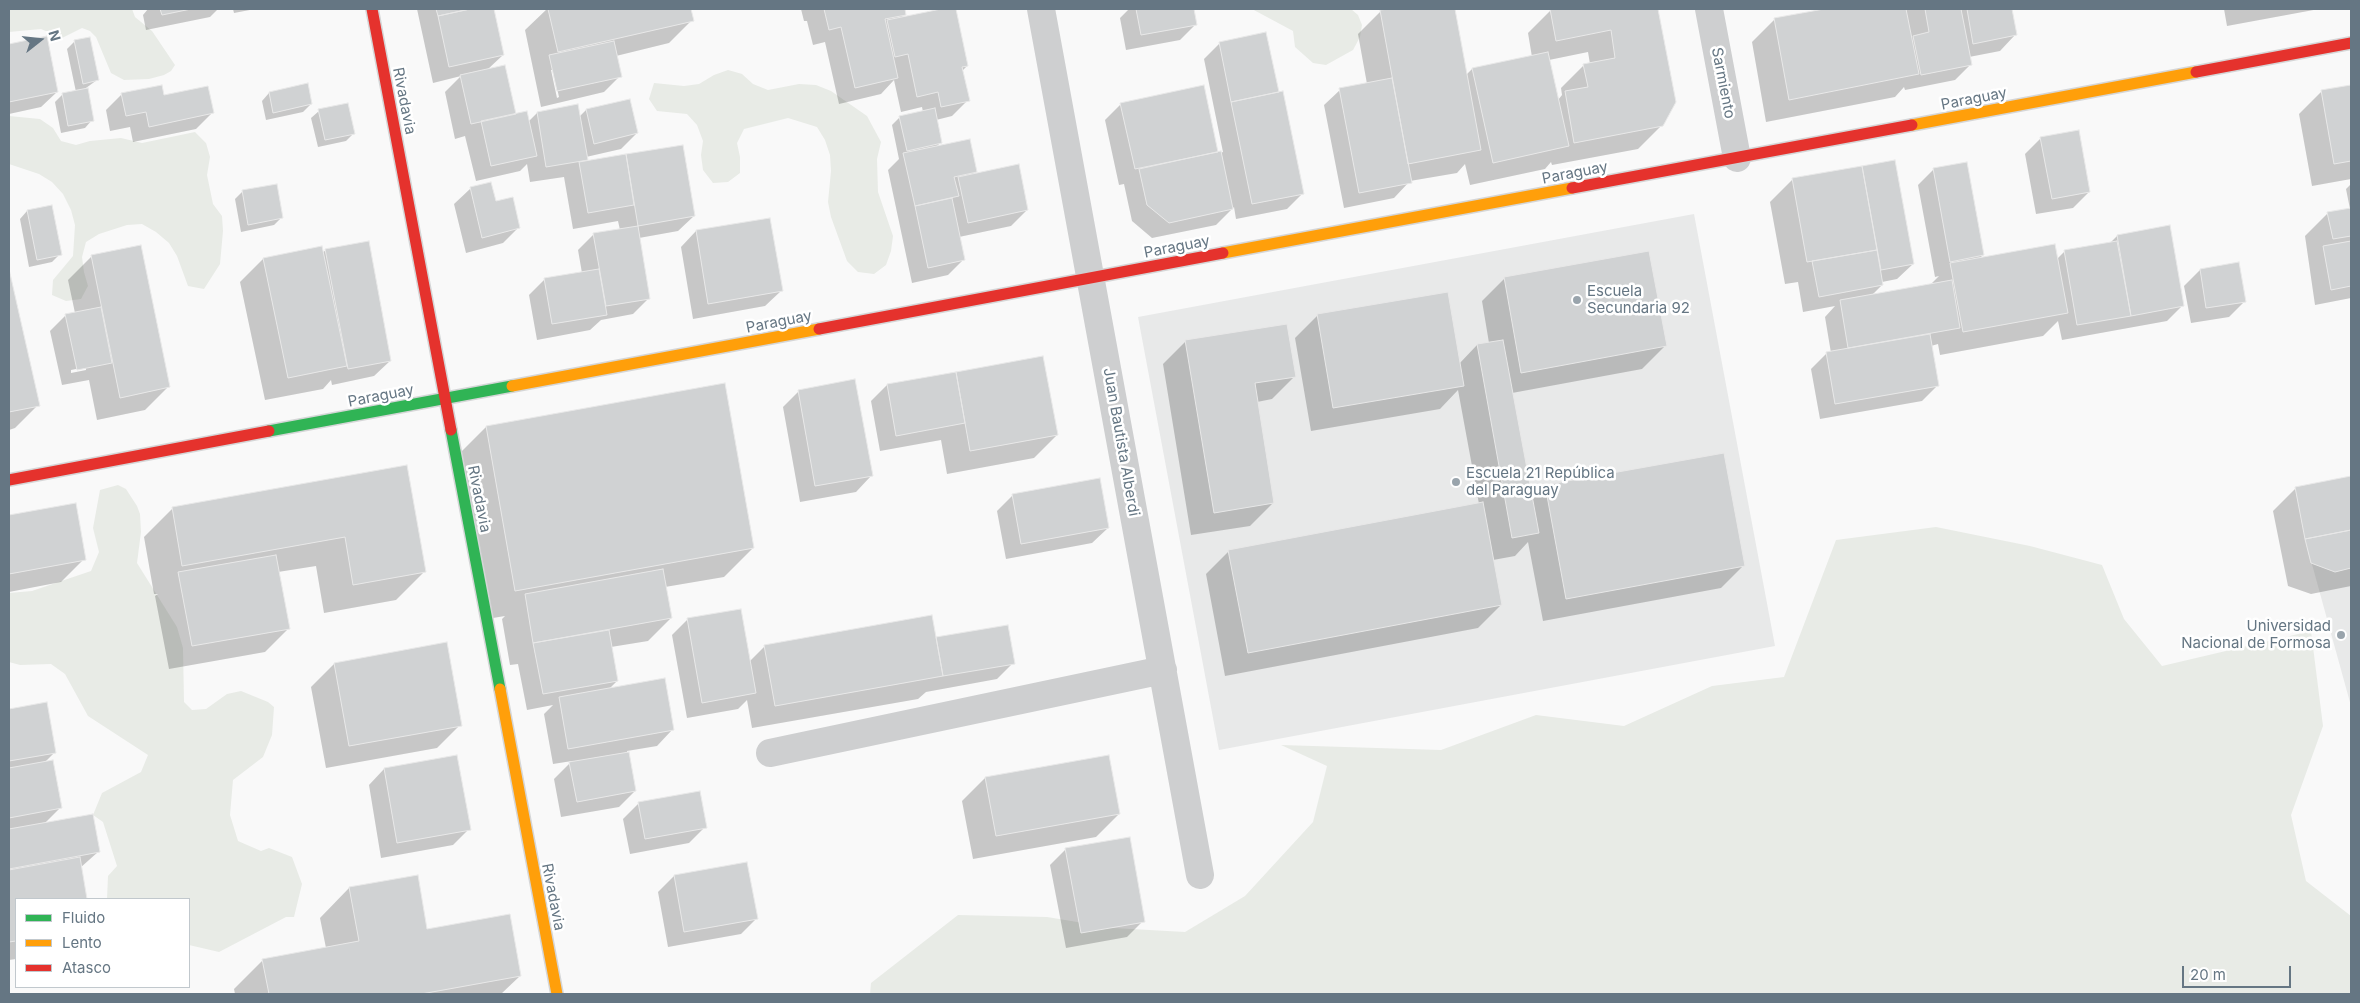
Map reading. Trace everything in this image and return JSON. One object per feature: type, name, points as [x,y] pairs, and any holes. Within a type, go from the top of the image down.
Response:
[{"type":"street","name":"Rivadavia","points":[[372,9],[556,994]]},
{"type":"street","name":"Juan Bautista Alberdi","points":[[1041,9],[1092,278],[1200,875]]},
{"type":"street","name":"Sarmiento","points":[[1709,9],[1737,158]]},
{"type":"street","name":"Paraguay","points":[[9,480],[2351,43]]},
{"type":"street","points":[[770,753],[1163,670]]},
{"type":"shaded area","points":[[9,9],[132,9],[135,17],[152,31],[175,65],[171,71],[164,75],[149,79],[124,80],[111,73],[96,37],[90,31],[82,28],[62,38],[41,29],[9,32]]},
{"type":"shaded area","points":[[1252,9],[1351,9],[1358,15],[1362,25],[1360,37],[1353,50],[1326,65],[1313,63],[1295,47],[1293,31]]},
{"type":"shaded area","points":[[728,70],[742,74],[753,84],[768,90],[799,84],[816,85],[831,91],[867,116],[881,142],[877,159],[878,192],[893,236],[891,251],[886,265],[874,274],[858,272],[847,261],[831,217],[828,202],[831,171],[830,155],[825,140],[817,127],[788,118],[744,129],[737,143],[740,157],[740,173],[728,182],[713,183],[703,170],[701,155],[703,141],[697,125],[687,114],[657,111],[649,99],[654,83],[684,86],[699,84],[714,75]]},
{"type":"shaded area","points":[[9,116],[40,119],[53,128],[61,141],[76,145],[90,141],[121,138],[142,143],[195,132],[206,143],[210,157],[207,175],[213,204],[222,216],[223,231],[220,264],[204,289],[188,286],[177,256],[169,243],[156,232],[142,224],[127,225],[99,234],[86,242],[82,257],[88,286],[81,299],[66,301],[52,295],[53,280],[73,256],[75,225],[71,210],[63,194],[52,182],[39,174],[9,164]]},
{"type":"shaded area","name":"Escuela 21 República del Paraguay","points":[[1694,214],[1775,646],[1219,750],[1138,317]]},
{"type":"shaded area","points":[[118,485],[126,489],[137,506],[140,514],[141,532],[137,563],[177,627],[183,648],[184,702],[192,710],[206,709],[227,694],[241,691],[268,702],[274,707],[272,735],[263,757],[233,780],[230,815],[238,841],[261,851],[269,848],[292,857],[302,884],[294,917],[286,917],[219,952],[190,945],[190,898],[107,898],[108,876],[117,866],[103,822],[93,815],[102,793],[141,772],[148,755],[88,716],[65,674],[51,664],[20,665],[9,662],[9,593],[32,591],[91,571],[99,552],[93,528],[100,490]]},
{"type":"shaded area","points":[[1936,527],[2030,546],[2102,565],[2124,619],[2162,666],[2311,631],[2323,726],[2291,815],[2306,881],[2351,916],[2351,994],[870,994],[871,983],[958,915],[1047,917],[1114,928],[1185,932],[1245,896],[1313,822],[1327,766],[1281,745],[1441,750],[1536,715],[1624,726],[1712,686],[1784,677],[1836,540]]},
{"type":"shaded area","name":"Universidad Nacional de Formosa","points":[[2351,530],[2351,706],[2305,539]]},
{"type":"building","points":[[160,9],[191,9],[162,15]]},
{"type":"building","points":[[436,9],[470,9],[438,16]]},
{"type":"building","points":[[470,9],[494,9],[504,55],[449,67],[438,16]]},
{"type":"building","points":[[548,9],[691,9],[694,21],[558,52]]},
{"type":"building","points":[[824,9],[905,9],[906,15],[885,19],[898,78],[855,88],[841,27],[829,30]]},
{"type":"building","points":[[941,9],[956,9],[968,66],[962,67],[970,101],[941,107],[938,92],[917,97],[908,54],[895,57],[887,20]]},
{"type":"building","points":[[1136,9],[1194,9],[1197,25],[1141,35]]},
{"type":"building","points":[[1455,9],[1481,150],[1408,164],[1380,10]]},
{"type":"building","points":[[1550,9],[1658,9],[1676,102],[1663,126],[1574,143],[1565,91],[1588,87],[1583,64],[1615,58],[1611,30],[1556,41]]},
{"type":"building","points":[[1824,9],[1906,9],[1919,74],[1789,100],[1774,18]]},
{"type":"building","points":[[1925,9],[1961,9],[1972,65],[1921,75],[1913,36],[1929,32]]},
{"type":"building","points":[[1967,9],[2012,9],[2017,35],[1973,44]]},
{"type":"building","points":[[1266,32],[1279,92],[1231,102],[1219,42]]},
{"type":"building","points":[[47,36],[58,92],[9,102],[9,44]]},
{"type":"building","points":[[90,37],[99,80],[83,84],[74,40]]},
{"type":"building","points":[[614,41],[622,77],[557,91],[549,55]]},
{"type":"building","points":[[1548,52],[1569,146],[1493,163],[1472,68]]},
{"type":"building","points":[[505,65],[516,114],[471,124],[460,75]]},
{"type":"building","points":[[1392,78],[1412,183],[1359,193],[1339,88]]},
{"type":"building","points":[[308,83],[312,104],[273,113],[269,92]]},
{"type":"building","points":[[162,85],[164,95],[208,86],[214,113],[149,127],[146,112],[126,116],[121,93]]},
{"type":"building","points":[[1204,85],[1218,152],[1135,169],[1120,103]]},
{"type":"building","points":[[2351,85],[2351,161],[2334,164],[2321,90]]},
{"type":"building","points":[[88,88],[94,121],[68,126],[62,93]]},
{"type":"building","points":[[1283,91],[1304,194],[1252,204],[1231,102]]},
{"type":"building","points":[[630,99],[638,133],[594,144],[586,109]]},
{"type":"building","points":[[348,103],[355,134],[325,140],[318,109]]},
{"type":"building","points":[[578,104],[588,160],[546,167],[537,112]]},
{"type":"building","points":[[935,108],[942,143],[907,151],[899,116]]},
{"type":"building","points":[[527,111],[537,156],[491,166],[481,121]]},
{"type":"building","points":[[2079,130],[2090,192],[2052,199],[2040,137]]},
{"type":"building","points":[[970,139],[977,172],[954,177],[959,196],[915,206],[903,153]]},
{"type":"building","points":[[683,145],[695,216],[638,226],[626,154]]},
{"type":"building","points":[[1221,151],[1233,209],[1169,223],[1147,205],[1139,169]]},
{"type":"building","points":[[626,154],[634,205],[588,213],[579,162]]},
{"type":"building","points":[[1895,160],[1914,264],[1881,270],[1862,166]]},
{"type":"building","points":[[1967,162],[1984,255],[1950,262],[1933,168]]},
{"type":"building","points":[[1019,164],[1028,210],[968,223],[958,177]]},
{"type":"building","points":[[1862,166],[1877,250],[1807,262],[1792,178]]},
{"type":"building","points":[[491,182],[496,201],[513,197],[520,228],[482,238],[470,187]]},
{"type":"building","points":[[277,184],[283,218],[248,225],[242,190]]},
{"type":"building","points":[[952,198],[965,260],[928,268],[915,206]]},
{"type":"building","points":[[52,205],[62,255],[37,260],[27,210]]},
{"type":"building","points":[[2351,208],[2351,236],[2333,239],[2327,212]]},
{"type":"building","points":[[770,218],[783,291],[708,304],[696,230]]},
{"type":"building","points":[[2170,225],[2184,306],[2131,316],[2117,235]]},
{"type":"building","points":[[638,226],[650,299],[606,306],[593,233]]},
{"type":"building","points":[[369,241],[391,361],[348,369],[325,249]]},
{"type":"building","points":[[2117,241],[2131,316],[2077,325],[2064,250]]},
{"type":"building","points":[[2351,241],[2351,286],[2331,290],[2323,246]]},
{"type":"building","points":[[2055,244],[2068,313],[1963,332],[1950,263]]},
{"type":"building","points":[[141,245],[170,387],[120,398],[91,255]]},
{"type":"building","points":[[322,246],[347,366],[288,378],[263,258]]},
{"type":"building","points":[[1877,250],[1883,285],[1819,297],[1812,261]]},
{"type":"building","points":[[1649,251],[1667,346],[1521,373],[1504,277]]},
{"type":"building","points":[[2239,262],[2246,302],[2206,308],[2200,269]]},
{"type":"building","points":[[9,269],[40,406],[9,412]]},
{"type":"building","points":[[599,269],[607,315],[552,324],[544,278]]},
{"type":"building","points":[[1952,280],[1960,328],[1848,348],[1840,300]]},
{"type":"building","points":[[1448,292],[1464,386],[1333,408],[1317,314]]},
{"type":"building","points":[[101,307],[112,363],[77,370],[65,314]]},
{"type":"building","points":[[1287,324],[1296,377],[1255,383],[1274,503],[1214,513],[1185,340]]},
{"type":"building","points":[[1930,334],[1939,386],[1835,404],[1826,352]]},
{"type":"building","points":[[1503,340],[1539,533],[1512,538],[1477,344]]},
{"type":"building","points":[[1043,356],[1058,435],[970,451],[956,372]]},
{"type":"building","points":[[956,372],[965,423],[896,436],[887,384]]},
{"type":"building","points":[[855,379],[873,476],[815,486],[798,390]]},
{"type":"building","points":[[725,383],[754,548],[515,591],[486,426]]},
{"type":"building","points":[[1724,453],[1745,566],[1566,599],[1545,485]]},
{"type":"building","points":[[407,465],[426,572],[353,585],[345,537],[182,566],[172,507]]},
{"type":"building","points":[[2351,476],[2351,530],[2305,539],[2295,487]]},
{"type":"building","points":[[1100,478],[1109,528],[1021,544],[1012,494]]},
{"type":"building","points":[[1483,502],[1502,605],[1248,653],[1228,550]]},
{"type":"building","points":[[76,503],[86,560],[9,574],[9,515]]},
{"type":"building","points":[[2351,530],[2351,568],[2335,572],[2311,563],[2305,539]]},
{"type":"building","points":[[276,555],[290,629],[192,646],[178,572]]},
{"type":"building","points":[[663,569],[672,618],[533,643],[525,594]]},
{"type":"building","points":[[741,609],[756,693],[702,703],[687,618]]},
{"type":"building","points":[[932,615],[943,676],[775,706],[764,645]]},
{"type":"building","points":[[1008,625],[1015,664],[943,676],[936,637]]},
{"type":"building","points":[[609,630],[618,681],[543,694],[533,643]]},
{"type":"building","points":[[447,642],[462,726],[349,746],[334,663]]},
{"type":"building","points":[[665,678],[674,730],[568,749],[559,697]]},
{"type":"building","points":[[47,702],[56,753],[9,761],[9,709]]},
{"type":"building","points":[[629,752],[636,791],[577,802],[569,762]]},
{"type":"building","points":[[457,755],[471,830],[397,843],[384,768]]},
{"type":"building","points":[[1109,755],[1120,814],[996,836],[985,777]]},
{"type":"building","points":[[53,760],[62,808],[9,818],[9,768]]},
{"type":"building","points":[[700,791],[707,828],[645,839],[638,802]]},
{"type":"building","points":[[93,814],[100,852],[9,869],[9,829]]},
{"type":"building","points":[[1130,837],[1145,922],[1081,933],[1065,848]]},
{"type":"building","points":[[80,857],[87,898],[15,898],[15,941],[9,942],[9,870]]},
{"type":"building","points":[[747,862],[758,919],[684,932],[674,875]]},
{"type":"building","points":[[418,875],[427,929],[510,914],[521,976],[421,994],[269,994],[262,959],[359,941],[349,887]]},
{"type":"traffic: fast","points":[[269,431],[512,386]]},
{"type":"traffic: fast","points":[[451,430],[500,689]]},
{"type":"traffic: slow","points":[[1912,125],[2196,72]]},
{"type":"traffic: slow","points":[[1223,253],[1572,188]]},
{"type":"traffic: slow","points":[[512,386],[819,329]]},
{"type":"traffic: slow","points":[[500,689],[557,994]]},
{"type":"traffic: jam","points":[[372,9],[451,430]]},
{"type":"traffic: jam","points":[[2196,72],[2351,43]]},
{"type":"traffic: jam","points":[[1572,188],[1912,125]]},
{"type":"traffic: jam","points":[[819,329],[1223,253]]},
{"type":"traffic: jam","points":[[9,480],[269,431]]},
{"type":"place","name":"Escuela Secundaria 92","points":[[1577,300]]},
{"type":"place","name":"Escuela 21 República del Paraguay","points":[[1456,482]]},
{"type":"place","name":"Universidad Nacional de Formosa","points":[[2341,635]]}]
